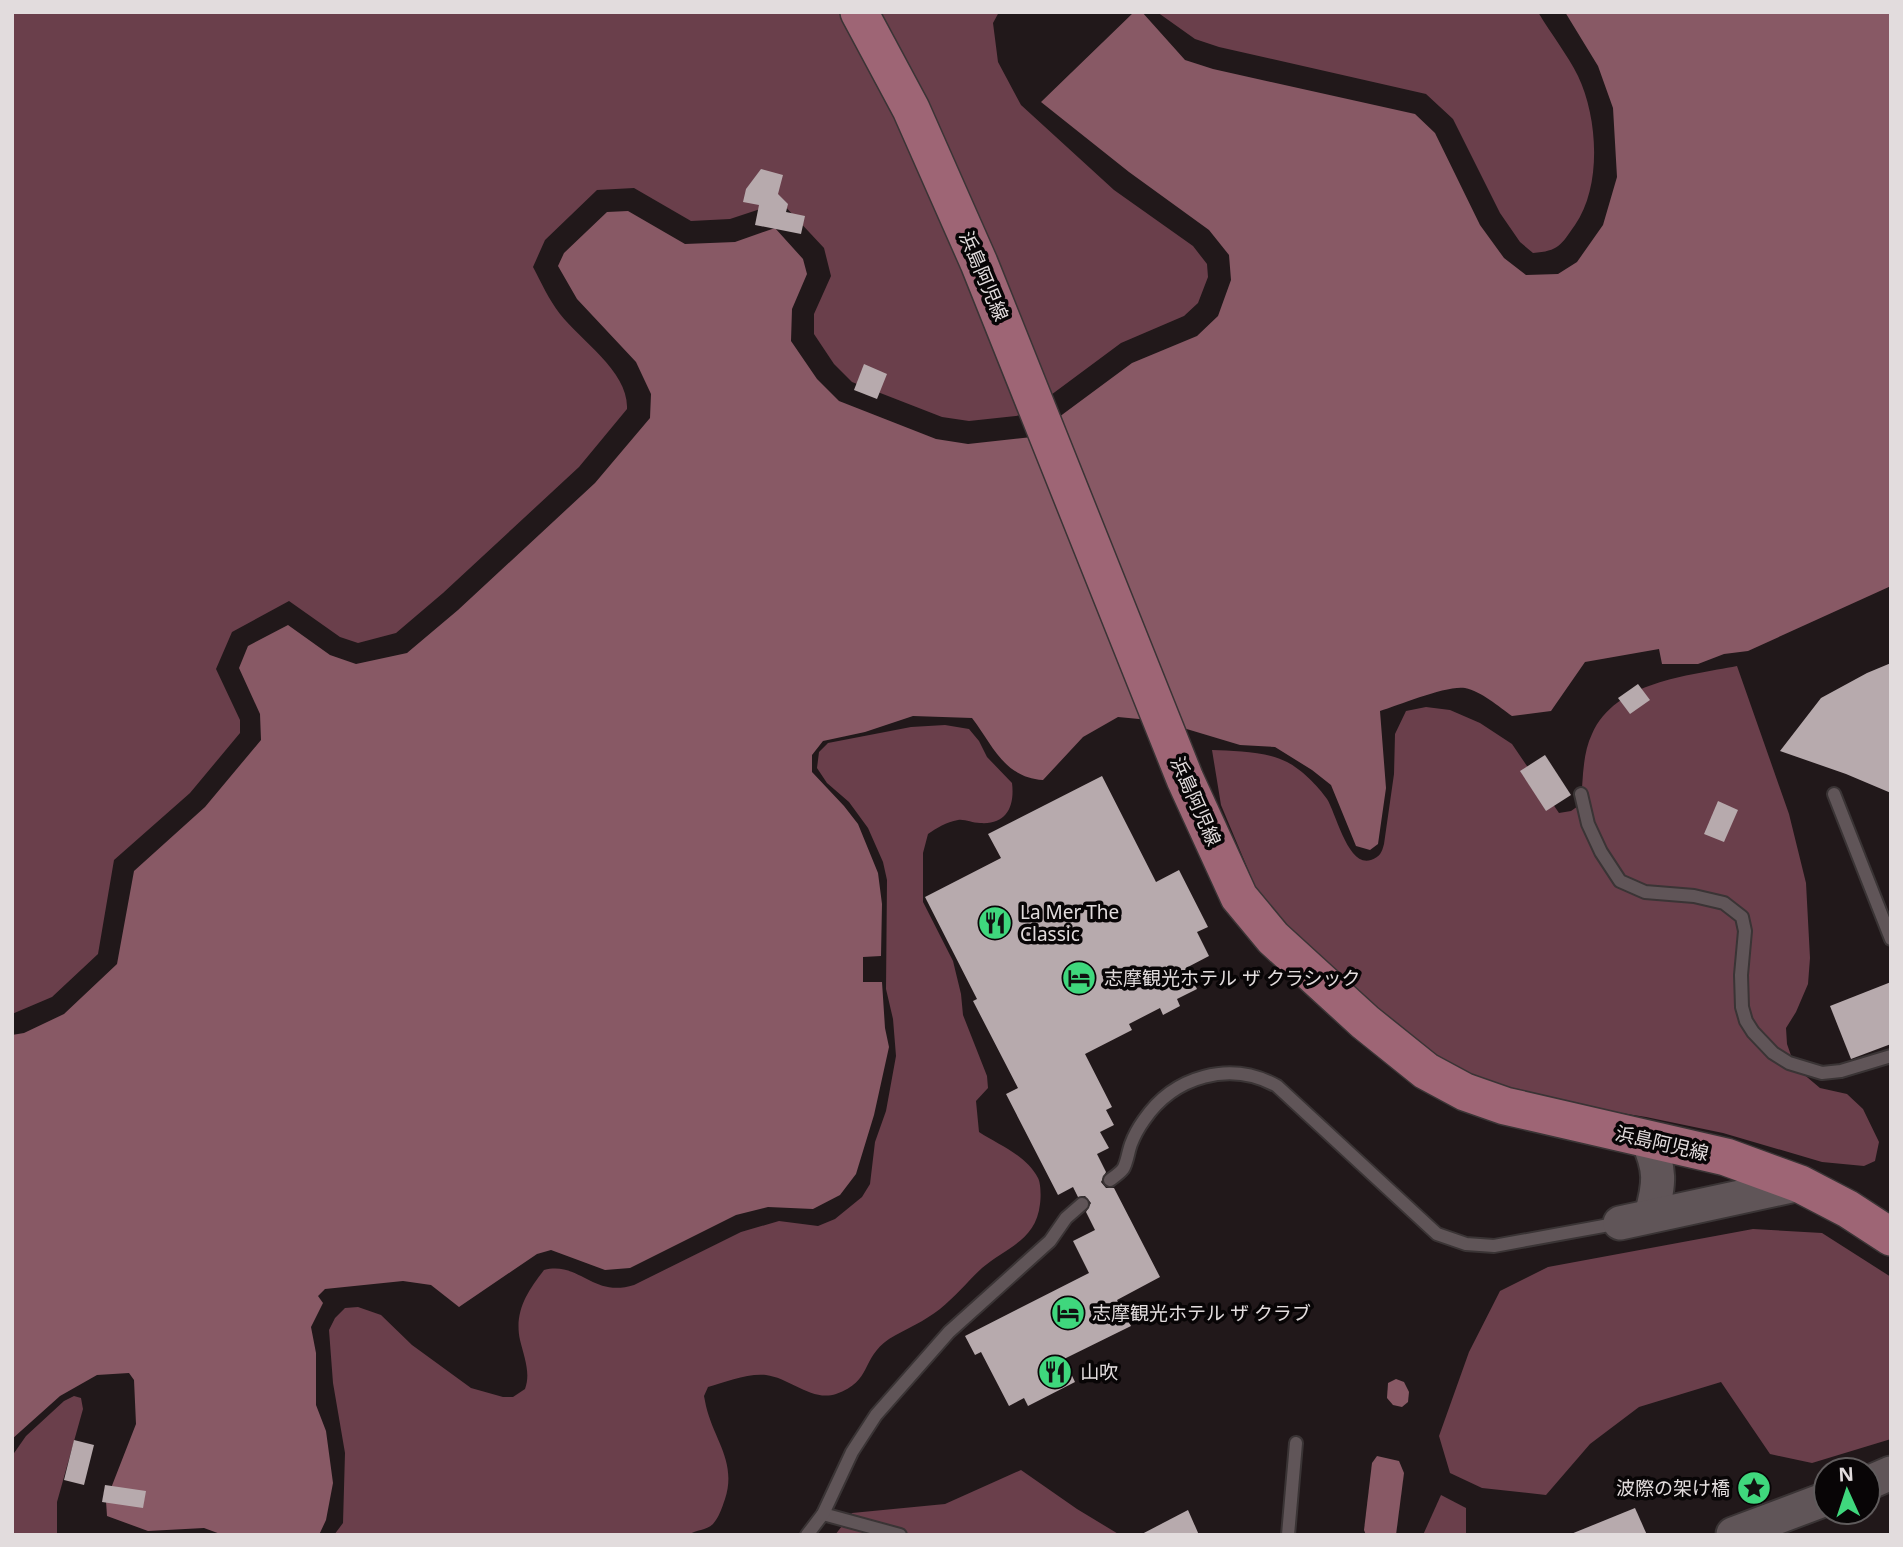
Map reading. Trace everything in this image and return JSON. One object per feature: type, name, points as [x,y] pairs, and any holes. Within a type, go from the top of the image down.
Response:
[{"type":"main road","name":"浜島阿児線","points":[[859,12],[911,109],[1017,356],[1185,779],[1239,897],[1273,938],[1365,1022],[1426,1072],[1465,1092],[1504,1106],[1726,1157],[1800,1184],[1848,1209],[1891,1237]]},
{"type":"street","points":[[1636,1219],[1658,1189],[1657,1161],[1647,1139]]},
{"type":"street","points":[[1636,1219],[1800,1184]]},
{"type":"street","points":[[1733,1534],[1812,1504]]},
{"type":"lane","points":[[1581,794],[1592,834],[1620,881],[1646,892],[1694,896],[1724,903],[1741,917],[1745,931],[1741,975],[1742,1007],[1753,1032],[1773,1053],[1789,1063],[1822,1073],[1841,1071],[1891,1056]]},
{"type":"lane","points":[[1834,794],[1891,939]]},
{"type":"lane","points":[[1110,1180],[1123,1169],[1131,1142],[1143,1120],[1162,1098],[1176,1089],[1211,1076],[1244,1073],[1260,1077],[1277,1086],[1437,1234],[1466,1244],[1494,1246],[1636,1219]]},
{"type":"lane","points":[[807,1535],[823,1514],[852,1452],[876,1415],[950,1332],[1049,1241],[1066,1218],[1082,1204]]},
{"type":"lane","points":[[1288,1535],[1297,1443]]},
{"type":"lane","points":[[823,1514],[901,1535]]},
{"type":"shaded area","points":[[12,12],[999,12],[993,23],[998,62],[1021,105],[1114,190],[1193,246],[1207,264],[1208,277],[1198,303],[1184,316],[1121,343],[1024,415],[969,421],[942,417],[852,382],[834,364],[814,334],[814,314],[831,276],[824,248],[781,202],[730,219],[691,221],[634,188],[597,190],[545,240],[533,267],[560,314],[602,358],[620,382],[626,395],[627,409],[579,467],[396,633],[358,643],[340,637],[289,601],[232,632],[216,669],[240,720],[240,733],[190,793],[114,860],[98,954],[52,997],[12,1014]]},
{"type":"shaded area","points":[[1134,12],[1142,12],[1185,60],[1213,69],[1415,114],[1435,133],[1480,225],[1504,258],[1526,275],[1558,274],[1577,262],[1603,225],[1617,177],[1613,108],[1598,66],[1565,12],[1891,12],[1891,586],[1748,651],[1724,654],[1698,664],[1662,664],[1659,649],[1585,662],[1551,711],[1512,716],[1477,692],[1457,688],[1435,692],[1380,711],[1386,788],[1378,844],[1370,850],[1356,846],[1331,785],[1275,747],[1240,745],[1160,721],[1118,717],[1083,737],[1043,780],[1029,778],[1008,766],[972,718],[913,716],[865,732],[823,741],[812,755],[812,772],[858,824],[878,873],[882,904],[881,956],[863,957],[863,982],[882,982],[889,1047],[874,1115],[856,1174],[840,1195],[813,1209],[768,1207],[736,1215],[630,1268],[605,1270],[551,1250],[537,1254],[459,1307],[431,1285],[403,1281],[325,1289],[318,1296],[323,1303],[311,1327],[316,1353],[316,1405],[326,1431],[333,1483],[326,1520],[319,1535],[223,1535],[204,1528],[148,1531],[107,1516],[106,1501],[136,1424],[134,1380],[129,1373],[97,1375],[60,1396],[12,1439],[12,1035],[24,1033],[64,1014],[117,964],[134,871],[205,807],[261,740],[260,714],[239,668],[248,646],[288,625],[330,655],[356,664],[407,653],[458,610],[595,483],[650,418],[651,394],[636,362],[577,299],[558,266],[564,253],[607,212],[628,211],[685,244],[735,242],[775,228],[803,259],[807,274],[792,309],[791,341],[817,379],[839,401],[936,439],[968,444],[1032,437],[1132,363],[1197,336],[1218,316],[1231,280],[1229,255],[1209,230],[1129,172],[1041,102]]},
{"type":"shaded area","points":[[1157,12],[1538,12],[1578,76],[1590,112],[1593,172],[1584,209],[1558,246],[1549,251],[1533,253],[1520,242],[1500,213],[1453,119],[1426,94],[1219,47],[1195,39]]},
{"type":"shaded area","points":[[1737,666],[1789,814],[1806,883],[1810,958],[1808,984],[1786,1028],[1787,1044],[1795,1067],[1820,1088],[1847,1094],[1863,1109],[1879,1142],[1875,1161],[1864,1166],[1822,1162],[1723,1133],[1646,1117],[1534,1099],[1430,1057],[1322,974],[1260,898],[1221,805],[1212,750],[1250,752],[1279,758],[1309,778],[1327,799],[1349,848],[1356,856],[1363,860],[1374,859],[1380,854],[1384,844],[1394,774],[1395,734],[1406,711],[1426,707],[1450,710],[1480,723],[1512,744],[1559,813],[1571,811],[1581,804],[1585,759],[1592,734],[1603,716],[1618,702],[1655,684]]},
{"type":"shaded area","points":[[945,725],[969,729],[987,757],[1012,783],[1010,807],[1002,818],[989,823],[954,821],[928,834],[923,853],[923,902],[953,961],[963,1015],[987,1076],[988,1088],[976,1101],[979,1132],[1019,1157],[1033,1170],[1041,1191],[1033,1227],[1018,1242],[982,1268],[940,1309],[889,1339],[874,1354],[856,1383],[848,1389],[827,1396],[818,1395],[766,1375],[737,1378],[708,1387],[704,1396],[706,1406],[723,1451],[728,1486],[715,1521],[707,1528],[689,1535],[334,1535],[343,1523],[345,1453],[333,1383],[329,1330],[335,1318],[345,1308],[358,1307],[381,1315],[412,1345],[471,1388],[513,1397],[525,1389],[527,1377],[520,1340],[520,1311],[527,1294],[544,1270],[567,1270],[607,1287],[634,1285],[741,1232],[779,1221],[818,1226],[835,1219],[862,1197],[870,1184],[875,1142],[886,1111],[896,1056],[893,1019],[886,989],[887,880],[883,862],[868,828],[849,802],[827,783],[817,768],[819,752],[828,743],[911,727]]},
{"type":"shaded area","points":[[1753,1229],[1822,1233],[1891,1277],[1891,1439],[1835,1456],[1812,1456],[1812,1463],[1770,1454],[1721,1382],[1639,1407],[1590,1444],[1546,1495],[1482,1488],[1450,1473],[1439,1436],[1469,1352],[1500,1291],[1548,1267]]},
{"type":"shaded area","points":[[1396,1379],[1404,1382],[1409,1392],[1408,1402],[1402,1407],[1393,1405],[1387,1398],[1388,1383]]},
{"type":"shaded area","points":[[74,1396],[81,1398],[83,1409],[57,1502],[57,1535],[12,1535],[12,1456],[26,1436],[64,1401]]},
{"type":"shaded area","points":[[1377,1456],[1399,1461],[1404,1473],[1396,1535],[1366,1535],[1364,1530],[1372,1463]]},
{"type":"shaded area","points":[[1021,1470],[1120,1535],[835,1535],[852,1513],[945,1504]]},
{"type":"shaded area","points":[[1441,1495],[1466,1508],[1466,1535],[1423,1535]]},
{"type":"building","points":[[761,169],[783,175],[778,194],[788,204],[786,212],[805,216],[801,234],[755,225],[759,205],[743,202],[746,189]]},
{"type":"building","points":[[864,364],[887,374],[877,399],[854,390]]},
{"type":"building","points":[[1891,663],[1891,793],[1780,751],[1821,698]]},
{"type":"building","points":[[1638,684],[1650,700],[1630,714],[1618,698]]},
{"type":"building","points":[[1545,755],[1571,795],[1546,811],[1520,771]]},
{"type":"building","name":"志摩観光ホテル ザ クラシック","points":[[1102,776],[1156,882],[1179,870],[1208,927],[1197,932],[1209,956],[1186,968],[1197,989],[1177,999],[1180,1006],[1163,1015],[1160,1008],[1129,1024],[1132,1030],[1085,1054],[1112,1107],[1106,1110],[1114,1125],[1100,1132],[1109,1148],[1097,1154],[1106,1172],[1101,1182],[1106,1188],[1114,1188],[1160,1277],[1117,1300],[1131,1326],[1064,1359],[1075,1382],[1028,1406],[1024,1398],[1009,1406],[981,1352],[975,1355],[965,1336],[1089,1273],[1073,1241],[1095,1230],[1086,1212],[1091,1203],[1085,1196],[1078,1197],[1073,1187],[1058,1195],[1006,1094],[1018,1088],[973,1001],[977,999],[925,897],[1001,858],[988,834]]},
{"type":"building","points":[[1718,801],[1738,810],[1724,842],[1704,834]]},
{"type":"building","points":[[1891,982],[1891,1044],[1851,1059],[1830,1006]]},
{"type":"building","points":[[74,1440],[94,1445],[84,1485],[64,1480]]},
{"type":"building","points":[[105,1485],[146,1491],[143,1508],[102,1502]]},
{"type":"building","points":[[1635,1508],[1647,1535],[1571,1535],[1571,1534]]},
{"type":"building","points":[[1188,1510],[1199,1535],[1140,1535]]},
{"type":"place","name":"La Mer The Classic","points":[[995,923]]},
{"type":"place","name":"志摩観光ホテル ザ クラシック","points":[[1079,978]]},
{"type":"place","name":"志摩観光ホテル ザ クラブ","points":[[1068,1313]]},
{"type":"place","name":"山吹","points":[[1055,1372]]},
{"type":"place","name":"波際の架け橋","points":[[1754,1488]]}]
